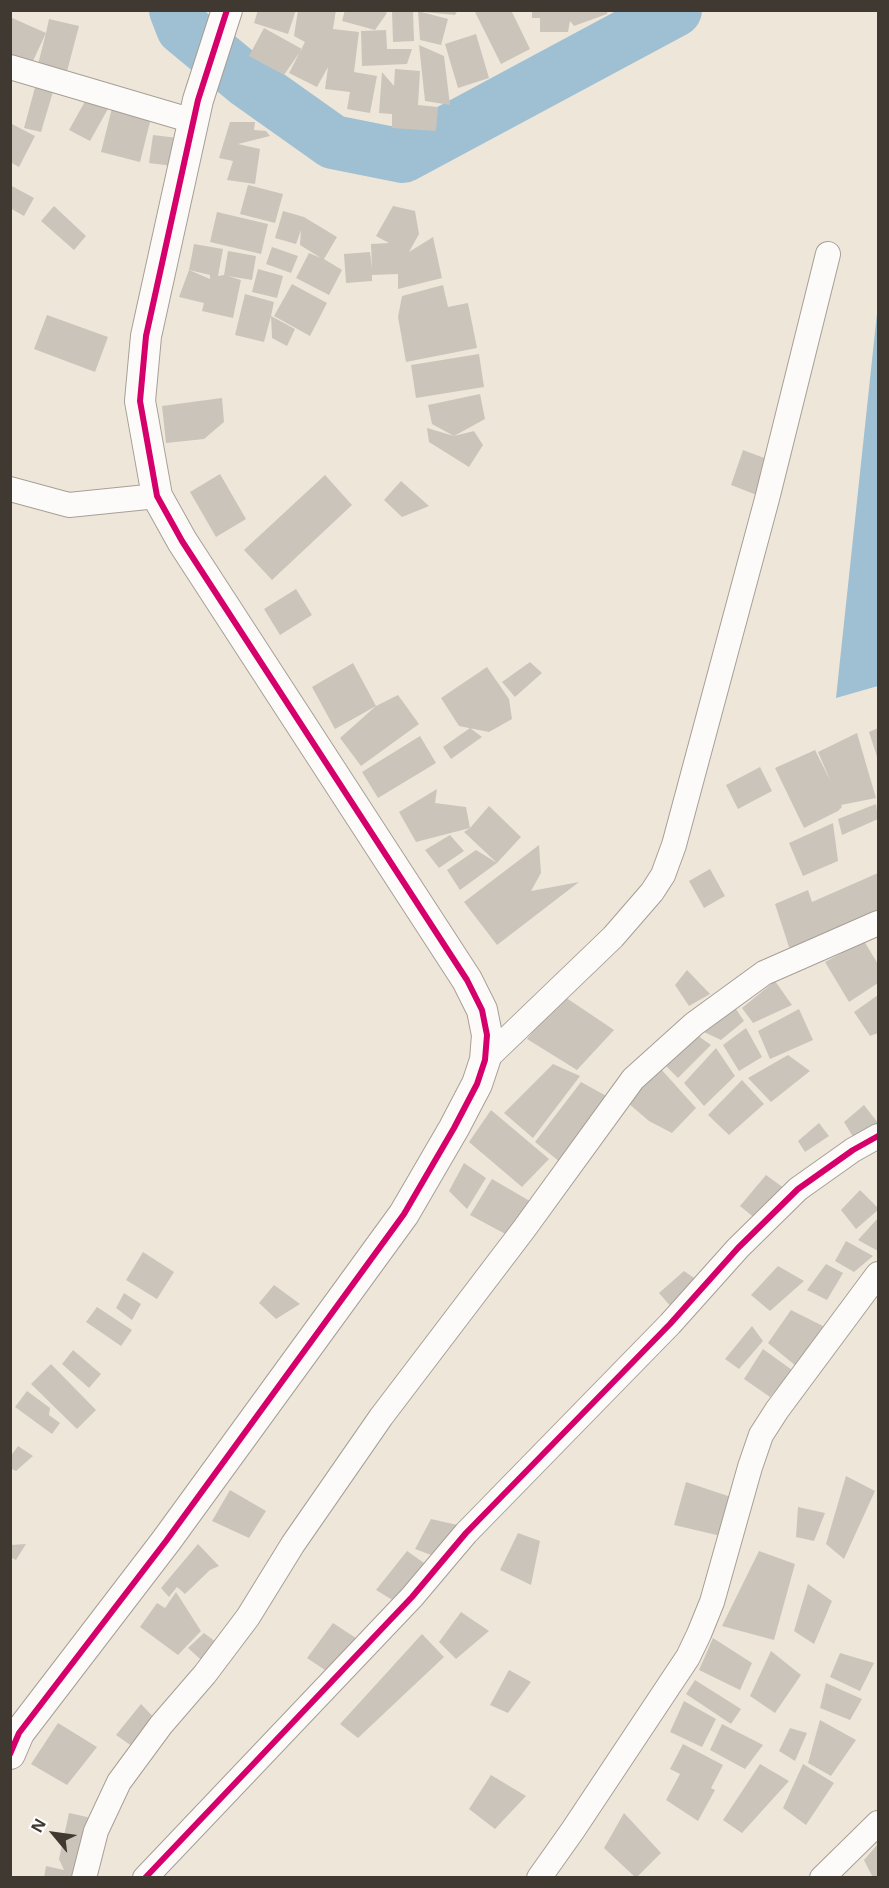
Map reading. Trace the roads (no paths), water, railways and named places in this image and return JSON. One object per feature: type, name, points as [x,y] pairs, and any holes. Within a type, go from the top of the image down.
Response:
[{"type":"street","points":[[10,1754],[19,1733],[166,1541],[404,1214],[454,1128],[477,1084],[486,1060],[487,1035],[482,1010],[467,980],[182,541],[157,496],[140,401],[146,336],[196,111],[227,10]]},
{"type":"street","points":[[10,67],[196,111]]},
{"type":"street","points":[[486,1060],[613,937],[652,892],[663,875],[674,845],[767,499],[828,254]]},
{"type":"street","points":[[10,489],[69,505],[157,496]]},
{"type":"street","points":[[84,1878],[96,1831],[119,1782],[161,1725],[205,1674],[248,1617],[293,1544],[381,1417],[524,1229],[633,1079],[694,1024],[764,973],[879,923]]},
{"type":"street","points":[[145,1878],[382,1629],[466,1533],[663,1332],[738,1248],[798,1189],[853,1149],[879,1136]]},
{"type":"street","points":[[539,1878],[688,1657],[712,1602],[761,1435],[777,1410],[879,1274]]},
{"type":"street","points":[[822,1878],[879,1823]]},
{"type":"water","points":[[878,304],[878,686],[836,698]]},
{"type":"waterway","points":[[176,10],[183,28],[247,81],[333,142],[403,156],[675,10]]}]
